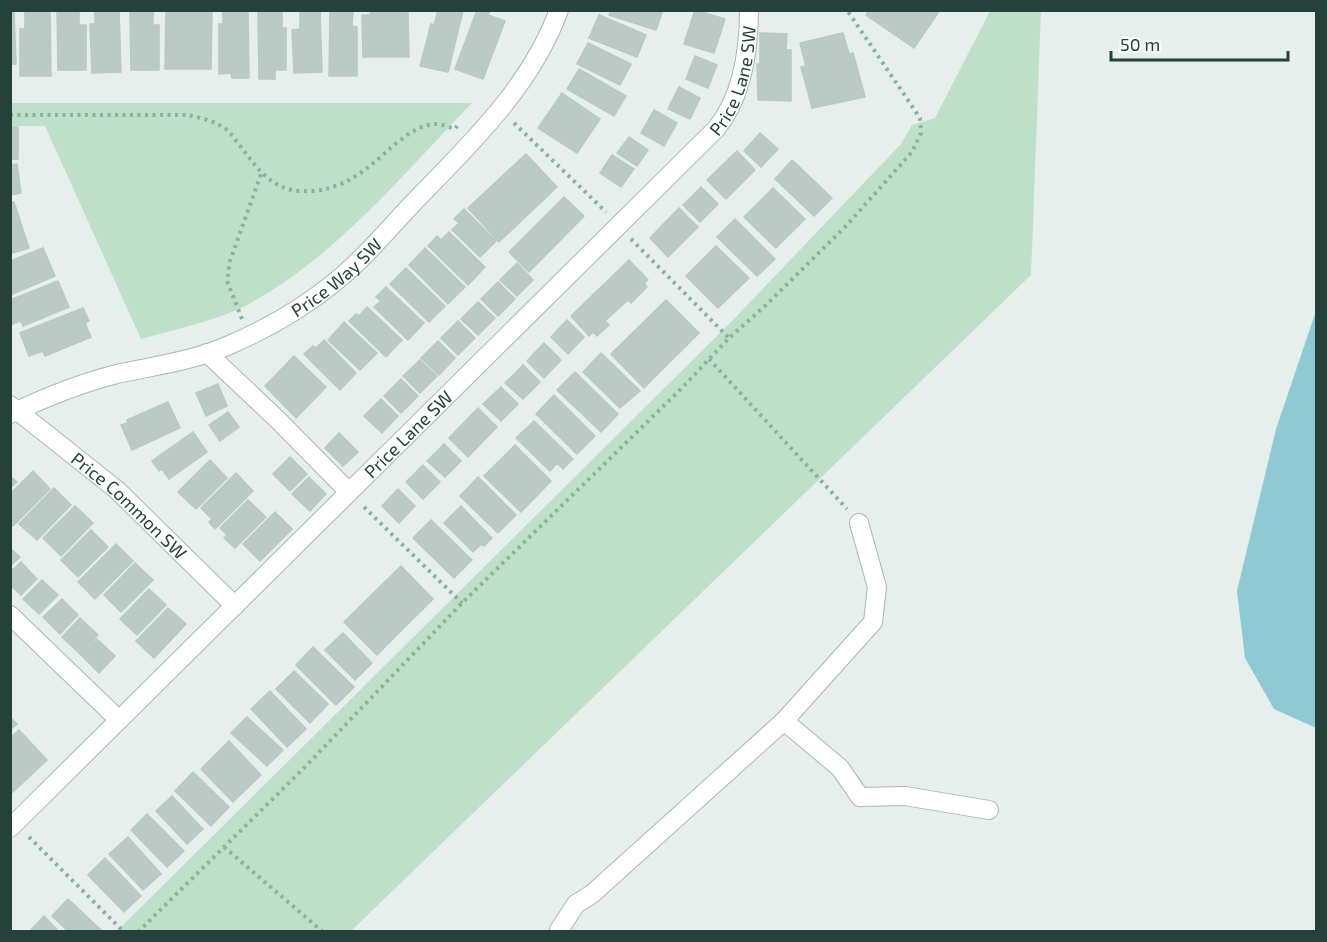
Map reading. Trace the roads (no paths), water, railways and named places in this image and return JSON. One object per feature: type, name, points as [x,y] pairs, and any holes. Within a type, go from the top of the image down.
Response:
[{"type":"street","name":"Price Way SW","points":[[13,410],[115,375],[224,348],[311,300],[361,259],[474,140],[524,78],[540,51],[559,10]]},
{"type":"street","name":"Price Lane SW","points":[[13,826],[619,226],[728,114],[748,45],[749,10]]},
{"type":"street","points":[[207,353],[277,419],[349,492]]},
{"type":"street","name":"Price Common SW","points":[[13,410],[117,490],[235,606]]},
{"type":"street","points":[[561,932],[559,930],[576,904],[592,894],[784,721],[873,622],[877,587],[859,523]]},
{"type":"street","points":[[10,615],[119,720]]},
{"type":"street","points":[[784,721],[840,768],[860,797],[905,796],[990,810]]},
{"type":"water","points":[[1316,311],[1316,728],[1274,709],[1245,658],[1237,591],[1276,429]]}]
